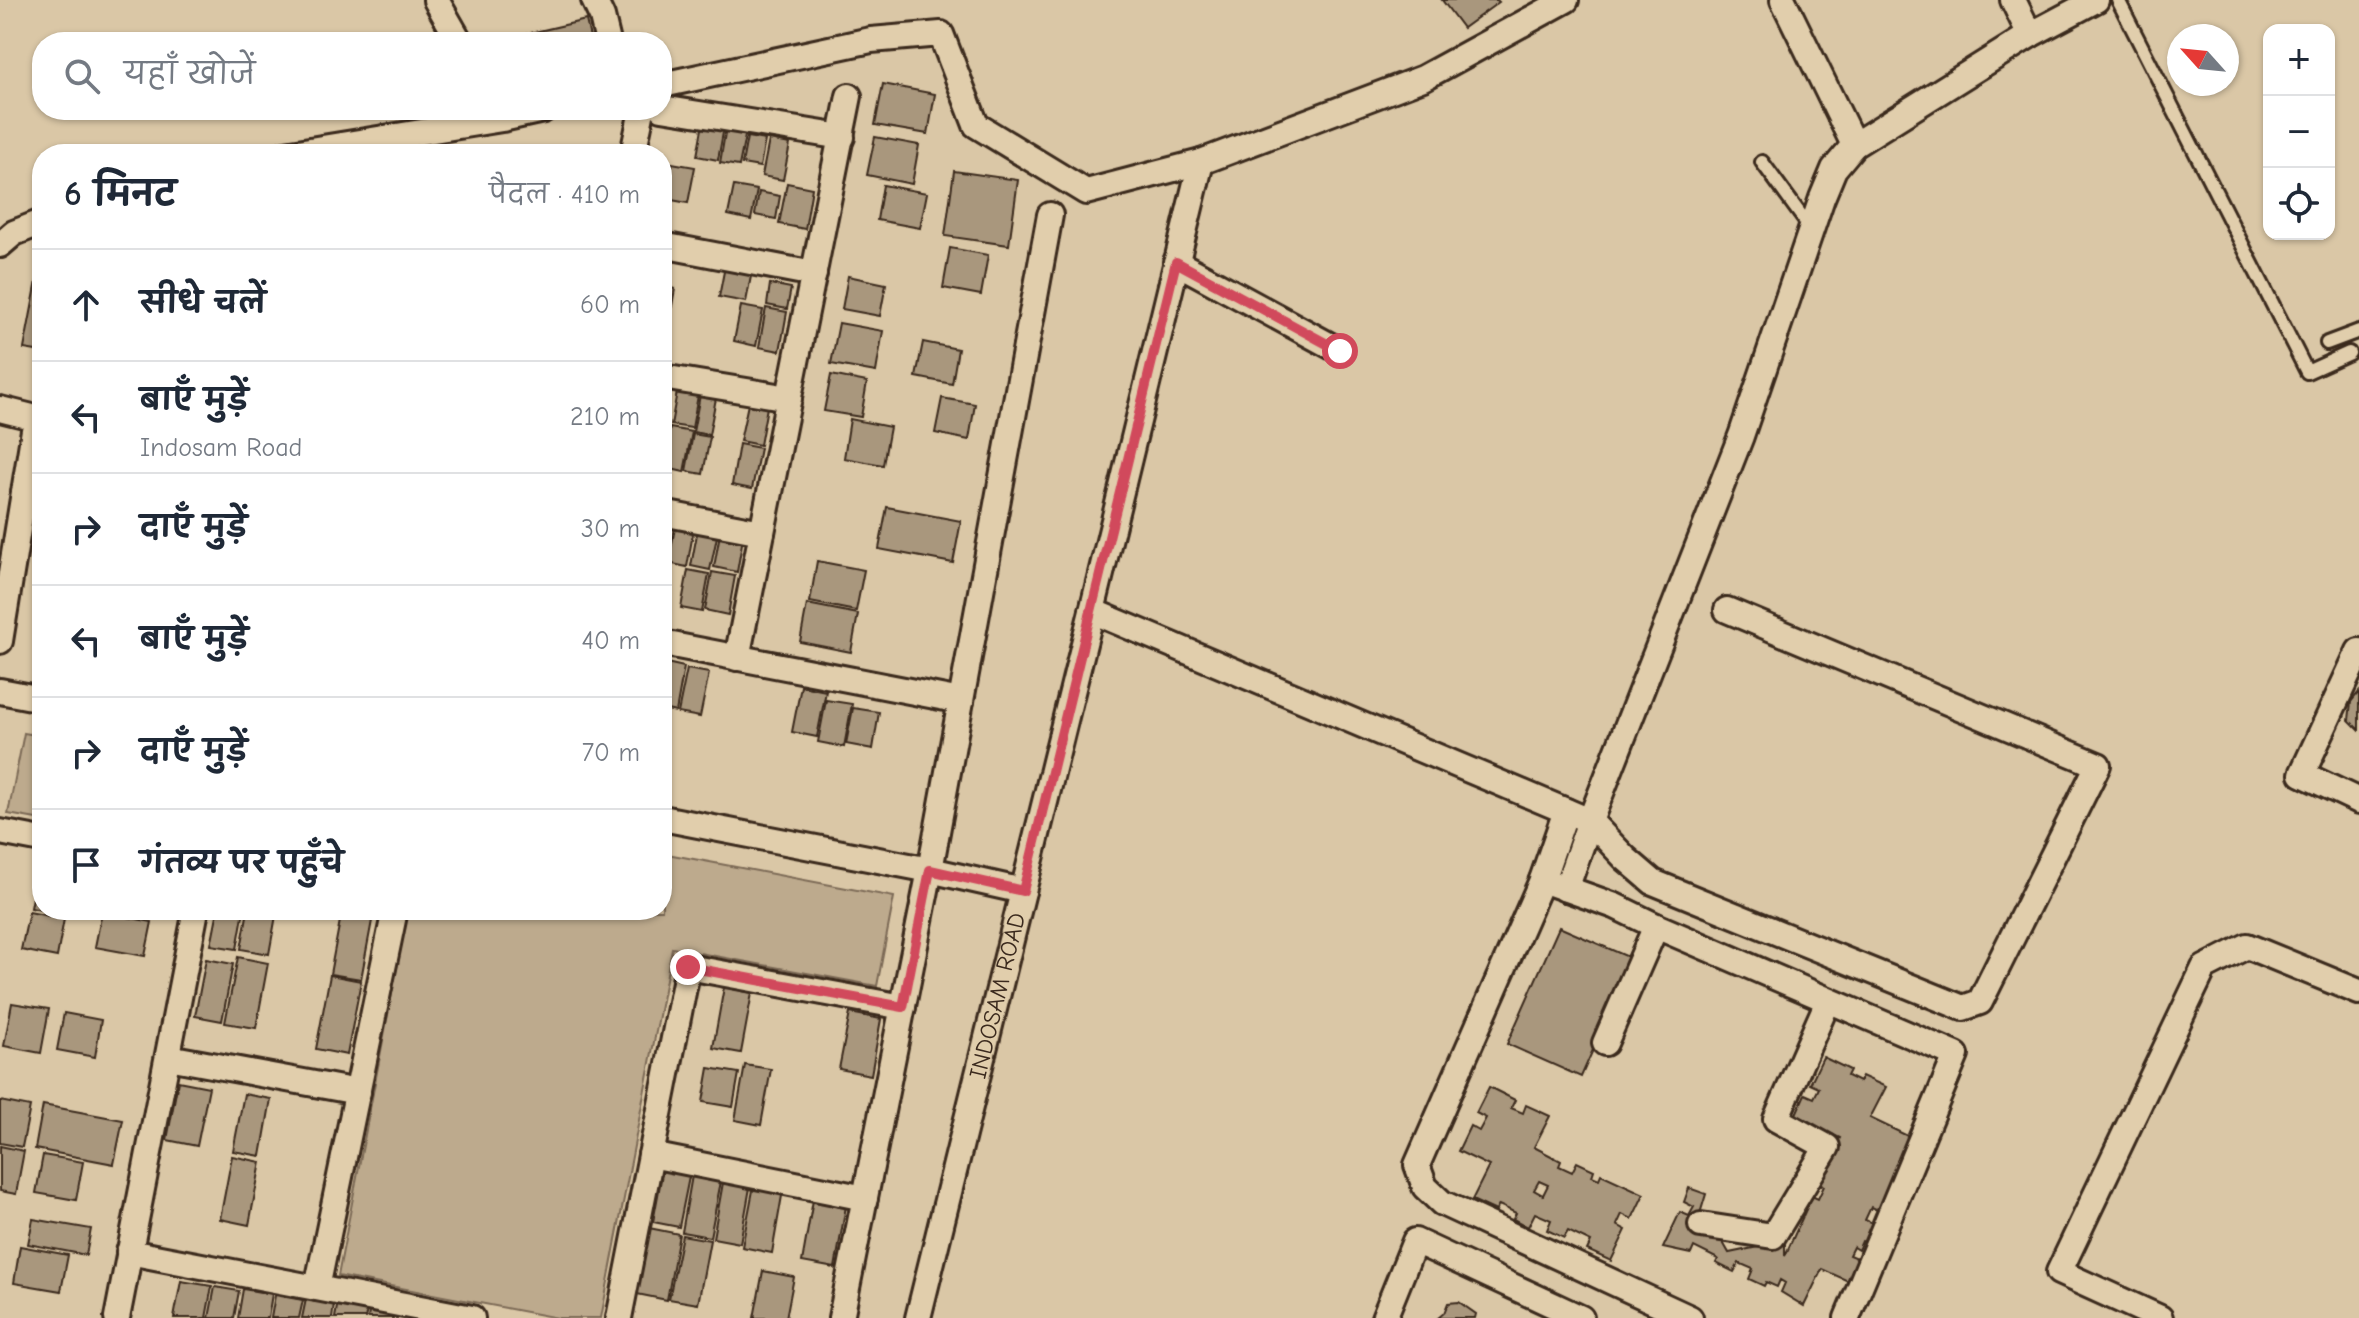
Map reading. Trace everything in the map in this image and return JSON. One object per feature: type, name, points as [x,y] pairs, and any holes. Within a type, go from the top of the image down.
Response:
[{"type":"street","points":[[436,0],[454,32]]},
{"type":"street","points":[[594,0],[606,32]]},
{"type":"street","points":[[672,83],[871,40],[941,34],[976,125],[1086,192],[1201,162],[1423,78],[1566,0]]},
{"type":"street","points":[[1783,0],[1854,145]]},
{"type":"street","points":[[2013,0],[2030,35]]},
{"type":"street","points":[[1566,889],[1741,436],[1834,169],[1854,145],[2030,35],[2096,0]]},
{"type":"street","points":[[737,658],[849,96]]},
{"type":"street","points":[[672,110],[842,137]]},
{"type":"street","points":[[339,144],[468,120]]},
{"type":"street","points":[[635,144],[640,120]]},
{"type":"street","name":"INDOSAM ROAD","points":[[918,1318],[1201,162]]},
{"type":"street","points":[[841,1318],[930,870],[1050,215]]},
{"type":"street","points":[[0,245],[14,233],[32,226]]},
{"type":"street","points":[[672,247],[814,274]]},
{"type":"street","points":[[1176,262],[1340,351]]},
{"type":"street","points":[[672,379],[789,398]]},
{"type":"street","points":[[0,409],[32,417]]},
{"type":"street","points":[[1,632],[32,442]]},
{"type":"street","points":[[672,515],[762,532]]},
{"type":"street","points":[[1092,611],[1590,821],[1653,882],[1963,1008],[1980,1002],[2098,765],[1727,610]]},
{"type":"street","points":[[672,645],[961,701]]},
{"type":"street","points":[[2359,651],[2302,774],[2359,801]]},
{"type":"street","points":[[0,691],[32,697]]},
{"type":"street","points":[[1566,811],[1542,880],[1417,1165],[1425,1187],[1442,1203],[1690,1318]]},
{"type":"street","points":[[672,820],[1023,891]]},
{"type":"street","points":[[0,832],[32,838]]},
{"type":"street","points":[[1542,880],[1615,906],[1956,1055],[1847,1318]]},
{"type":"street","points":[[117,1318],[194,920]]},
{"type":"street","points":[[317,1288],[393,920]]},
{"type":"street","points":[[1605,1043],[1656,926]]},
{"type":"street","points":[[2160,1318],[2059,1272],[2204,968],[2247,946],[2359,992]]},
{"type":"street","points":[[619,1318],[688,967],[903,1007]]},
{"type":"street","points":[[1701,1225],[1773,1236],[1827,1147],[1776,1119],[1828,1001]]},
{"type":"street","points":[[168,1057],[358,1092]]},
{"type":"street","points":[[651,1155],[865,1198]]},
{"type":"street","points":[[1384,1318],[1415,1241],[1581,1318]]},
{"type":"street","points":[[129,1252],[472,1318]]},
{"type":"lane","points":[[2118,0],[2307,372],[2349,353]]},
{"type":"lane","points":[[1762,162],[1811,229]]},
{"type":"lane","points":[[2327,343],[2359,331]]},
{"type":"shaded area","points":[[24,733],[32,734],[32,818],[8,814]]},
{"type":"shaded area","points":[[672,855],[894,897],[877,986],[672,948],[601,1318],[558,1318],[338,1276],[406,920],[672,920]]},
{"type":"building","points":[[1442,0],[1497,0],[1499,2],[1463,28]]},
{"type":"building","points":[[586,20],[589,32],[535,32]]},
{"type":"building","points":[[883,84],[935,94],[928,134],[875,125]]},
{"type":"building","points":[[703,123],[724,127],[718,160],[697,156]]},
{"type":"building","points":[[726,127],[746,131],[739,166],[720,163]]},
{"type":"building","points":[[747,137],[765,140],[760,167],[742,164]]},
{"type":"building","points":[[875,137],[919,145],[912,184],[867,175]]},
{"type":"building","points":[[769,140],[790,144],[783,180],[762,176]]},
{"type":"building","points":[[672,163],[695,167],[688,203],[672,200]]},
{"type":"building","points":[[954,171],[1018,180],[1009,245],[945,236]]},
{"type":"building","points":[[787,183],[812,188],[805,229],[779,224]]},
{"type":"building","points":[[883,185],[927,193],[920,228],[877,220]]},
{"type":"building","points":[[734,186],[757,190],[751,220],[728,215]]},
{"type":"building","points":[[759,192],[780,196],[776,219],[755,215]]},
{"type":"building","points":[[950,248],[988,255],[981,295],[943,288]]},
{"type":"building","points":[[726,261],[753,266],[746,302],[719,297]]},
{"type":"building","points":[[848,276],[886,284],[880,316],[842,309]]},
{"type":"building","points":[[770,284],[791,288],[787,309],[767,305]]},
{"type":"building","points":[[741,306],[763,310],[756,346],[734,341]]},
{"type":"building","points":[[32,307],[32,350],[24,349]]},
{"type":"building","points":[[766,308],[787,312],[780,351],[759,347]]},
{"type":"building","points":[[839,323],[883,331],[876,372],[831,364]]},
{"type":"building","points":[[923,342],[958,349],[952,384],[916,377]]},
{"type":"building","points":[[831,375],[867,382],[861,417],[824,411]]},
{"type":"building","points":[[678,386],[699,390],[692,428],[672,425]]},
{"type":"building","points":[[700,395],[716,398],[709,435],[693,432]]},
{"type":"building","points":[[942,398],[975,404],[969,440],[935,433]]},
{"type":"building","points":[[748,404],[767,407],[760,445],[740,441]]},
{"type":"building","points":[[850,419],[890,427],[883,465],[844,458]]},
{"type":"building","points":[[672,428],[692,432],[684,472],[672,469]]},
{"type":"building","points":[[693,434],[710,437],[703,474],[686,471]]},
{"type":"building","points":[[739,444],[760,448],[752,489],[732,485]]},
{"type":"building","points":[[887,507],[961,521],[953,563],[879,549]]},
{"type":"building","points":[[677,518],[695,522],[687,567],[672,564]]},
{"type":"building","points":[[699,523],[719,527],[710,570],[691,566]]},
{"type":"building","points":[[721,528],[744,532],[737,572],[714,567]]},
{"type":"building","points":[[817,561],[864,570],[856,611],[810,602]]},
{"type":"building","points":[[688,570],[709,574],[702,612],[681,608]]},
{"type":"building","points":[[712,572],[735,576],[728,615],[705,610]]},
{"type":"building","points":[[807,604],[858,614],[851,652],[800,642]]},
{"type":"building","points":[[672,664],[684,667],[676,712],[672,711]]},
{"type":"building","points":[[687,669],[709,673],[700,717],[678,713]]},
{"type":"building","points":[[801,686],[826,691],[817,737],[792,732]]},
{"type":"building","points":[[2359,692],[2359,730],[2349,720],[2351,702]]},
{"type":"building","points":[[826,700],[852,704],[844,747],[818,742]]},
{"type":"building","points":[[853,708],[879,712],[873,749],[846,744]]},
{"type":"building","points":[[29,912],[32,913],[32,920],[64,920],[57,957],[21,950]]},
{"type":"building","points":[[100,920],[152,922],[145,956],[95,947]]},
{"type":"building","points":[[216,920],[242,920],[237,949],[211,945]]},
{"type":"building","points":[[246,920],[275,920],[269,954],[241,949]]},
{"type":"building","points":[[340,920],[372,920],[361,979],[330,974]]},
{"type":"building","points":[[1559,927],[1633,959],[1581,1077],[1507,1044]]},
{"type":"building","points":[[238,957],[268,963],[256,1028],[225,1023]]},
{"type":"building","points":[[206,959],[233,964],[222,1021],[195,1016]]},
{"type":"building","points":[[330,975],[361,981],[347,1055],[316,1049]]},
{"type":"building","points":[[724,987],[752,993],[741,1053],[713,1048]]},
{"type":"building","points":[[12,1003],[49,1009],[41,1053],[4,1046]]},
{"type":"building","points":[[64,1013],[101,1020],[95,1057],[57,1050]]},
{"type":"building","points":[[850,1013],[881,1019],[871,1075],[839,1069]]},
{"type":"building","points":[[1823,1057],[1850,1070],[1847,1076],[1859,1082],[1862,1076],[1886,1087],[1870,1118],[1916,1140],[1881,1212],[1871,1207],[1865,1220],[1875,1224],[1866,1243],[1862,1241],[1858,1250],[1853,1247],[1849,1255],[1859,1259],[1848,1281],[1822,1269],[1804,1306],[1781,1292],[1785,1283],[1780,1280],[1777,1287],[1766,1282],[1764,1286],[1749,1279],[1753,1269],[1739,1263],[1734,1272],[1716,1263],[1718,1259],[1694,1247],[1691,1254],[1663,1248],[1680,1212],[1689,1216],[1694,1207],[1684,1202],[1689,1188],[1706,1194],[1695,1230],[1720,1237],[1729,1253],[1758,1247],[1785,1235],[1785,1256],[1812,1196],[1818,1199],[1824,1186],[1818,1183],[1840,1138],[1821,1129],[1817,1135],[1792,1123],[1805,1094],[1814,1098],[1819,1088],[1810,1084]]},
{"type":"building","points":[[745,1065],[771,1069],[761,1125],[735,1120]]},
{"type":"building","points":[[709,1068],[739,1073],[733,1107],[703,1102]]},
{"type":"building","points":[[178,1081],[209,1087],[197,1146],[167,1140]]},
{"type":"building","points":[[1489,1087],[1515,1100],[1511,1108],[1523,1113],[1526,1105],[1550,1116],[1534,1147],[1561,1161],[1559,1166],[1572,1172],[1577,1162],[1594,1170],[1592,1176],[1599,1179],[1601,1174],[1644,1194],[1632,1219],[1622,1214],[1617,1225],[1626,1230],[1611,1261],[1587,1250],[1591,1242],[1568,1231],[1564,1238],[1547,1230],[1551,1220],[1535,1213],[1528,1227],[1513,1219],[1516,1213],[1499,1205],[1496,1211],[1472,1200],[1489,1166],[1458,1151],[1470,1126],[1479,1131],[1486,1118],[1476,1113]],"holes":[[[1539,1181],[1548,1185],[1543,1195],[1534,1190]]]},
{"type":"building","points":[[244,1094],[271,1099],[261,1156],[233,1151]]},
{"type":"building","points":[[0,1101],[30,1107],[22,1147],[0,1143]]},
{"type":"building","points":[[43,1105],[123,1120],[114,1164],[35,1149]]},
{"type":"building","points":[[0,1146],[24,1151],[16,1194],[0,1191]]},
{"type":"building","points":[[43,1155],[83,1162],[76,1200],[36,1193]]},
{"type":"building","points":[[232,1156],[261,1162],[249,1225],[220,1219]]},
{"type":"building","points":[[664,1163],[691,1167],[679,1227],[653,1222]]},
{"type":"building","points":[[693,1170],[722,1176],[710,1237],[682,1232]]},
{"type":"building","points":[[724,1177],[751,1182],[740,1243],[713,1238]]},
{"type":"building","points":[[754,1185],[783,1190],[772,1253],[742,1247]]},
{"type":"building","points":[[813,1200],[846,1206],[835,1268],[802,1262]]},
{"type":"building","points":[[33,1219],[91,1229],[86,1255],[28,1244]]},
{"type":"building","points":[[649,1228],[679,1234],[667,1300],[637,1294]]},
{"type":"building","points":[[682,1235],[710,1240],[698,1304],[669,1299]]},
{"type":"building","points":[[20,1246],[68,1255],[61,1291],[14,1283]]},
{"type":"building","points":[[763,1271],[794,1277],[786,1318],[754,1318]]},
{"type":"building","points":[[181,1281],[212,1286],[206,1318],[174,1318]]},
{"type":"building","points":[[215,1287],[239,1291],[234,1318],[209,1318]]},
{"type":"building","points":[[243,1289],[272,1294],[268,1318],[238,1318]]},
{"type":"building","points":[[275,1295],[303,1300],[299,1318],[271,1318]]},
{"type":"building","points":[[306,1299],[334,1304],[332,1318],[302,1318]]},
{"type":"building","points":[[338,1301],[368,1307],[365,1318],[335,1318]]},
{"type":"building","points":[[371,1301],[401,1307],[399,1318],[368,1318]]},
{"type":"building","points":[[1459,1302],[1476,1314],[1475,1318],[1438,1318],[1448,1303]]},
{"type":"route","points":[[688,967],[903,1007],[930,870],[1023,891],[1176,262],[1340,351]]}]
